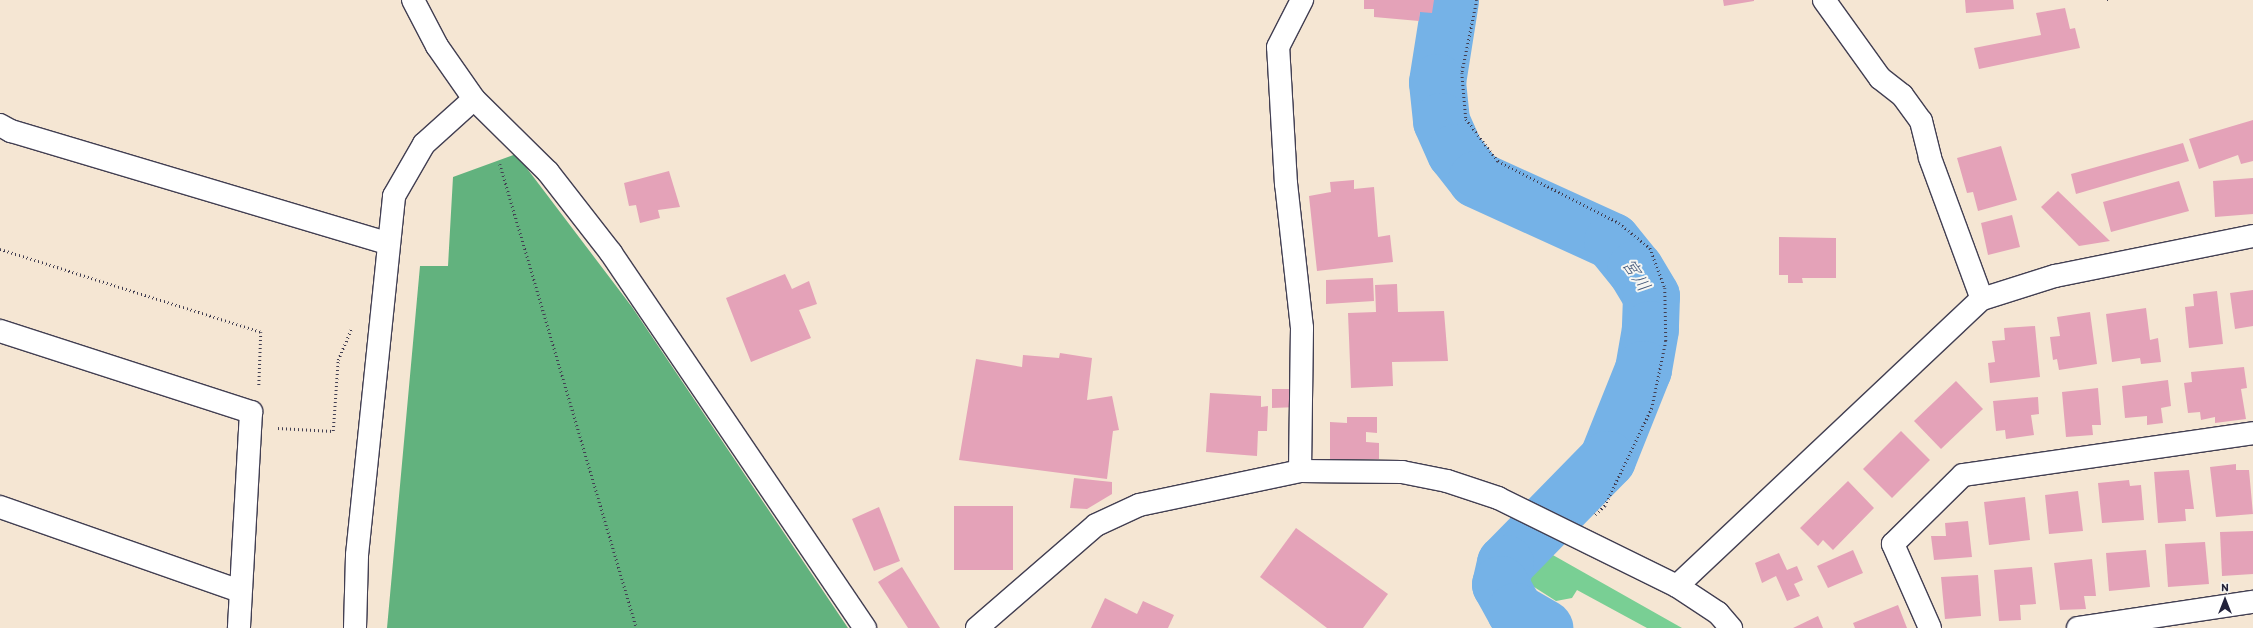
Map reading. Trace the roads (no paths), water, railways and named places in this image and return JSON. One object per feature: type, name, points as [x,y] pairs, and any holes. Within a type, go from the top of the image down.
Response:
[{"type":"street","points":[[413,0],[437,46],[474,99],[548,172],[611,253],[865,628]]},
{"type":"street","points":[[1300,471],[1302,328],[1286,184],[1278,47],[1302,0]]},
{"type":"street","points":[[1824,0],[1880,78],[1902,95],[1921,121],[1930,158],[1982,299]]},
{"type":"street","points":[[355,628],[357,554],[387,243],[394,196],[424,144],[474,99]]},
{"type":"street","points":[[0,125],[11,131],[387,243]]},
{"type":"street","points":[[1677,586],[1982,299],[2055,276],[2253,236]]},
{"type":"street","points":[[0,331],[250,412],[239,628]]},
{"type":"street","points":[[1930,628],[1893,544],[1963,475],[2253,433]]},
{"type":"street","points":[[977,628],[1103,522],[1139,505],[1300,471],[1402,472],[1447,481],[1498,498],[1572,537],[1677,586],[1718,613],[1731,628]]},
{"type":"street","points":[[0,507],[240,590]]},
{"type":"street","points":[[2078,628],[2253,602]]},
{"type":"waterway","name":"宮川","points":[[1450,0],[1437,82],[1441,121],[1455,152],[1476,179],[1612,241],[1635,269],[1651,296],[1650,329],[1643,369],[1607,459],[1505,563],[1500,584],[1515,611],[1545,628]]}]
